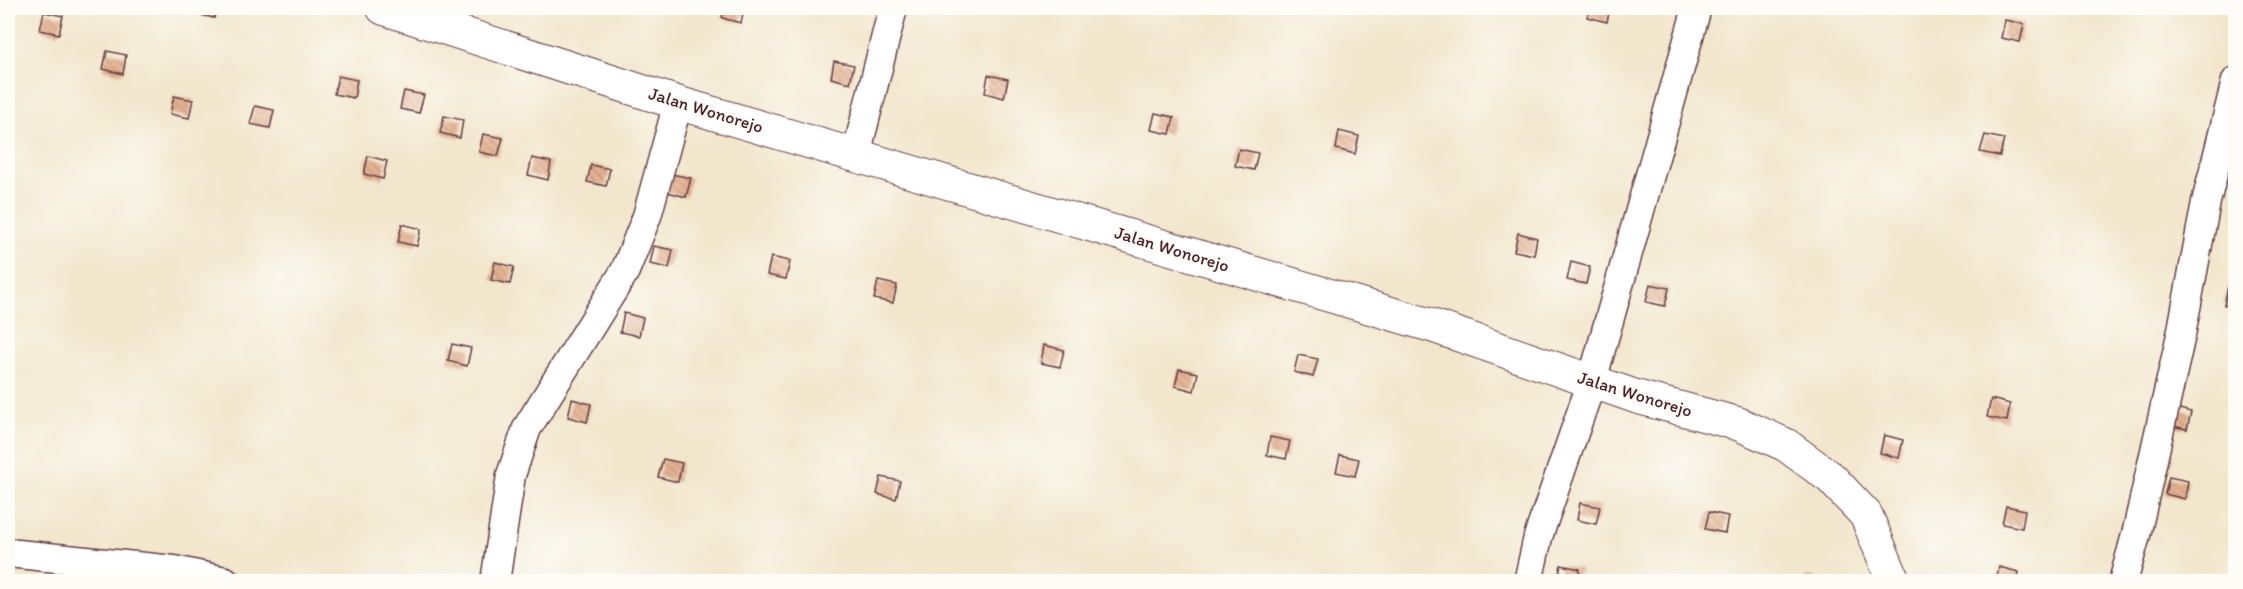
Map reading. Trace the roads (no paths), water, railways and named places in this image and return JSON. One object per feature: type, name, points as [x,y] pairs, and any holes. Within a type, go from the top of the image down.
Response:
[{"type":"street","name":"Jalan Wonorejo","points":[[383,8],[678,103],[1432,326],[1637,397],[1739,424],[1786,445],[1831,478],[1866,515],[1894,582]]},
{"type":"street","points":[[856,155],[893,8]]},
{"type":"street","points":[[1528,582],[1538,537],[1592,381],[1697,8]]},
{"type":"street","points":[[2123,582],[2179,346],[2206,202],[2235,81]]},
{"type":"street","points":[[495,582],[511,476],[528,428],[625,271],[647,216],[678,103]]},
{"type":"street","points":[[8,553],[174,570],[225,581]]}]
